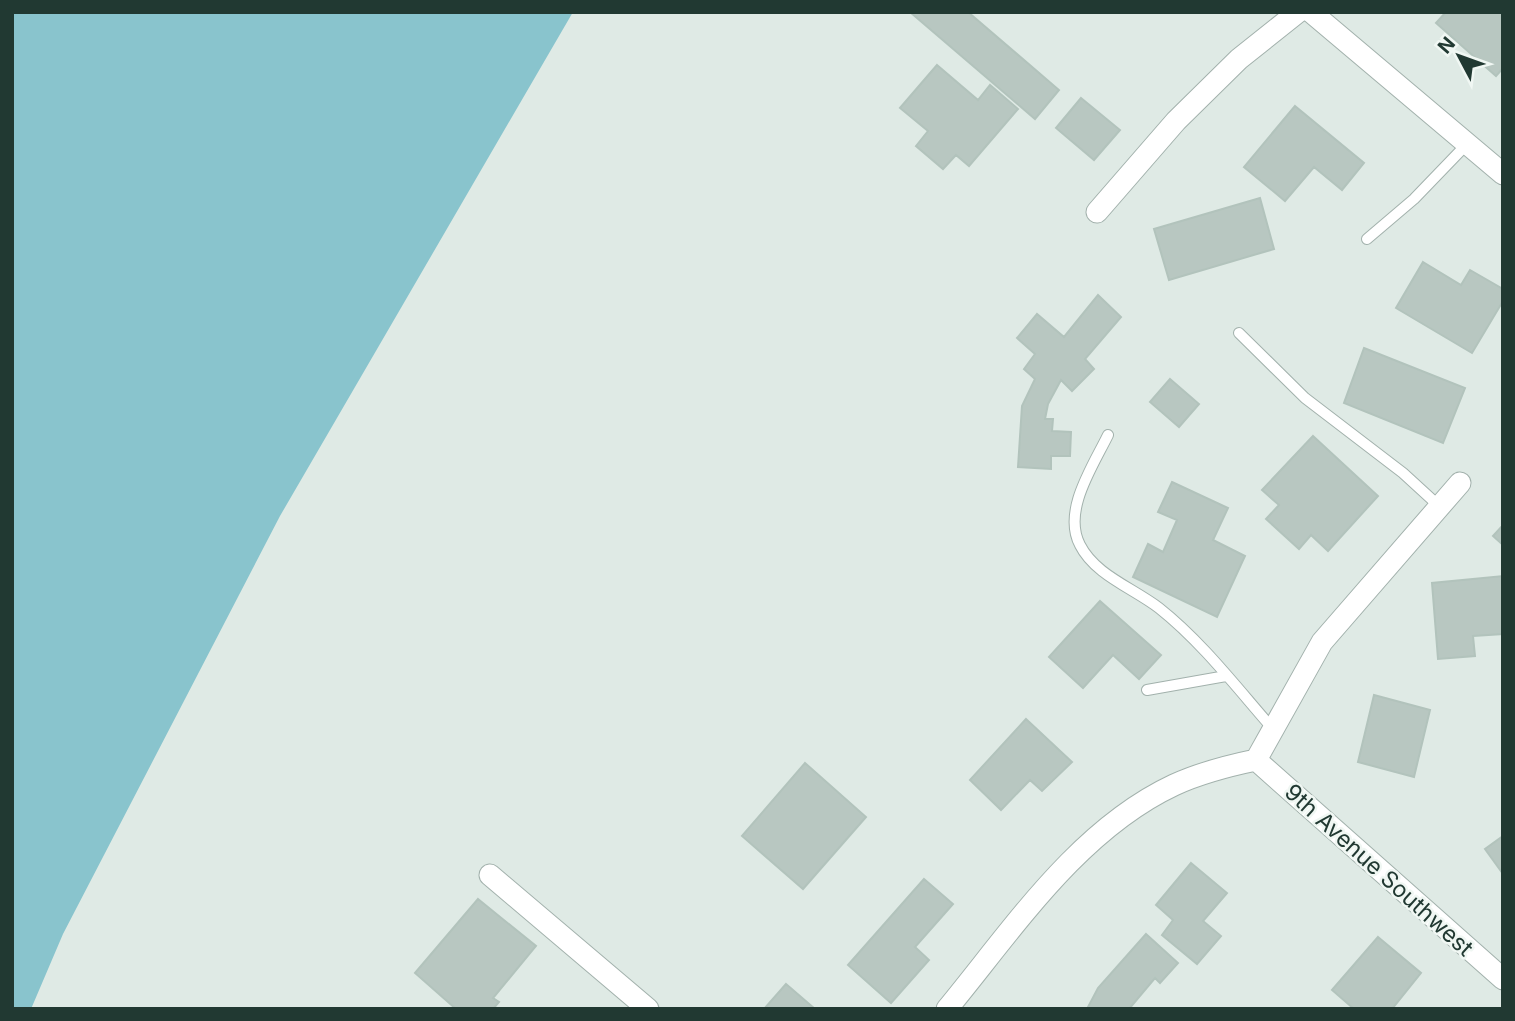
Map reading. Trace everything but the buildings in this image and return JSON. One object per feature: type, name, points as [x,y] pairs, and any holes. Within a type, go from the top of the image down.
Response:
[{"type":"street","points":[[1097,212],[1194,103],[1239,59],[1298,12]]},
{"type":"street","points":[[1311,12],[1503,174]]},
{"type":"street","points":[[947,1009],[1034,904],[1090,842],[1135,807],[1173,785],[1215,769],[1256,760],[1322,642],[1460,483]]},
{"type":"street","name":"9th Avenue Southwest","points":[[1256,760],[1503,979]]},
{"type":"street","points":[[490,874],[648,1009]]},
{"type":"lane","points":[[1367,239],[1414,199],[1467,144]]},
{"type":"lane","points":[[1239,333],[1305,398],[1403,473],[1439,506]]},
{"type":"lane","points":[[1108,435],[1075,504],[1079,544],[1099,568],[1158,608],[1226,676],[1273,729]]},
{"type":"lane","points":[[1147,690],[1226,676]]},
{"type":"water","points":[[12,12],[573,12],[280,516],[63,934],[31,1009],[12,1009]]}]
